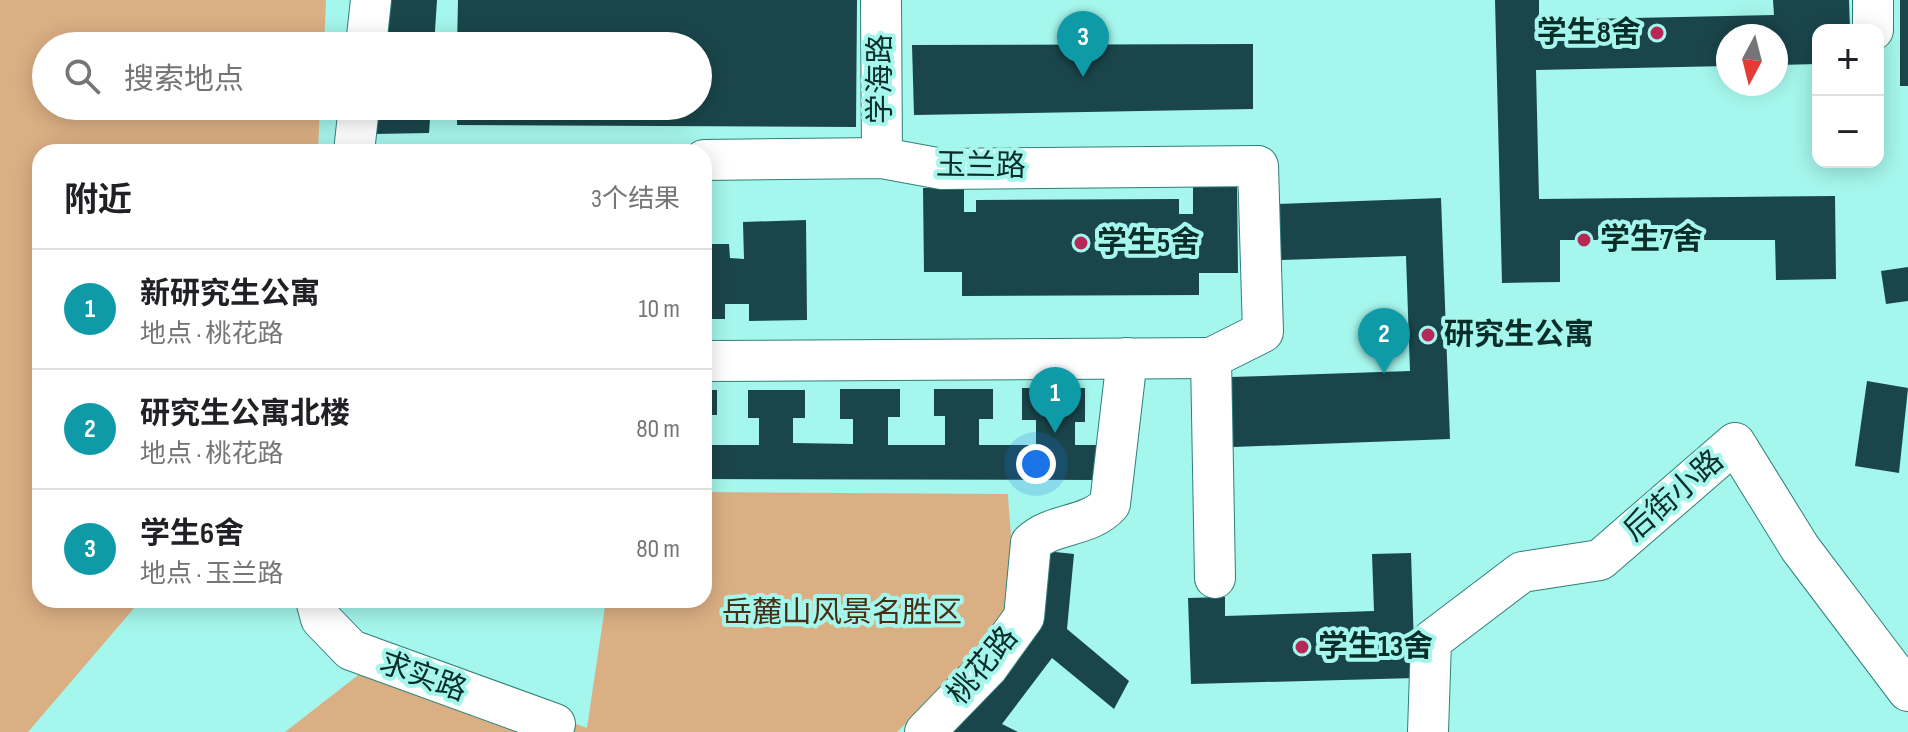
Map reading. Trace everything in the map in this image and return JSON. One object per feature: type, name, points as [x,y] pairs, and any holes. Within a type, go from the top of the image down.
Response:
[{"type":"street","points":[[368,32],[371,0]]},
{"type":"street","name":"学海路","points":[[881,0],[882,158]]},
{"type":"street","points":[[1873,0],[1873,24]]},
{"type":"street","points":[[355,144],[357,120]]},
{"type":"street","name":"玉兰路","points":[[712,160],[882,158],[942,169],[1258,166],[1263,332],[1211,358]]},
{"type":"street","name":"桃花路","points":[[925,732],[988,667],[1024,617],[1031,543],[1040,534],[1101,514],[1110,504],[1127,358]]},
{"type":"street","points":[[712,361],[1211,358],[1215,578]]},
{"type":"street","name":"后街小路","points":[[1428,732],[1431,641],[1522,572],[1600,560],[1735,443],[1800,548],[1908,691]]},
{"type":"street","name":"求实路","points":[[318,608],[321,619],[351,650],[555,724]]},
{"type":"green space","points":[[0,0],[326,0],[325,32],[32,32],[32,120],[319,120],[318,144],[32,144],[32,608],[134,608],[28,732],[0,732]]},
{"type":"green space","name":"岳麓山风景名胜区","points":[[712,492],[1008,494],[1013,574],[1006,616],[971,664],[897,732],[285,732],[384,655],[587,728],[605,608],[712,608]]},
{"type":"building","points":[[386,0],[437,0],[435,32],[383,32]]},
{"type":"building","points":[[458,0],[857,0],[856,127],[457,125],[457,120],[712,120],[712,32],[457,32]]},
{"type":"building","points":[[1495,0],[1539,0],[1539,20],[1774,15],[1773,0],[1849,0],[1850,24],[1812,24],[1812,64],[1788,65],[1788,24],[1716,24],[1716,66],[1536,70],[1539,199],[1835,196],[1836,279],[1776,280],[1775,240],[1560,240],[1560,282],[1502,283]]},
{"type":"building","points":[[1900,0],[1908,0],[1908,86],[1900,86]]},
{"type":"building","points":[[1253,44],[1253,109],[914,115],[912,45]]},
{"type":"building","points":[[376,120],[430,120],[429,133],[374,134]]},
{"type":"building","name":"学生5舍","points":[[1193,185],[1237,185],[1238,273],[1199,273],[1199,295],[962,296],[962,272],[924,272],[923,188],[964,188],[964,212],[976,212],[976,200],[1179,199],[1179,214],[1193,214]]},
{"type":"building","name":"研究生公寓","points":[[1441,198],[1450,439],[1233,447],[1231,377],[1410,371],[1406,256],[1281,260],[1278,204]]},
{"type":"building","points":[[806,220],[807,320],[749,321],[749,304],[725,304],[725,319],[712,319],[712,244],[729,244],[730,258],[744,259],[743,222]]},
{"type":"building","points":[[1908,267],[1908,301],[1886,304],[1881,271]]},
{"type":"building","points":[[1867,381],[1908,388],[1899,473],[1855,466]]},
{"type":"building","points":[[1022,388],[1085,388],[1085,422],[1075,422],[1075,445],[1103,445],[1104,480],[712,479],[712,445],[759,445],[759,418],[748,418],[748,390],[805,390],[805,418],[793,418],[793,443],[853,444],[853,419],[840,419],[840,389],[900,389],[900,417],[888,417],[888,445],[945,445],[945,416],[934,416],[934,389],[993,389],[993,419],[979,419],[979,445],[1036,445],[1036,420],[1022,420]]},
{"type":"building","points":[[712,390],[717,390],[717,415],[712,415]]},
{"type":"building","points":[[1036,550],[1074,554],[1067,629],[1129,681],[1114,709],[1052,658],[1002,724],[1018,732],[945,732]]},
{"type":"building","name":"学生13舍","points":[[1411,553],[1415,678],[1191,684],[1188,598],[1225,597],[1225,616],[1374,611],[1372,554]]},
{"type":"place","name":"学生8舍","points":[[1657,33]]},
{"type":"place","name":"学生6舍","points":[[1083,77]]},
{"type":"place","name":"学生7舍","points":[[1584,240]]},
{"type":"place","name":"学生5舍","points":[[1081,243]]},
{"type":"place","name":"研究生公寓","points":[[1428,335]]},
{"type":"place","name":"研究生公寓北楼","points":[[1384,374]]},
{"type":"place","name":"新研究生公寓","points":[[1055,433]]},
{"type":"place","name":"学生13舍","points":[[1302,647]]}]
